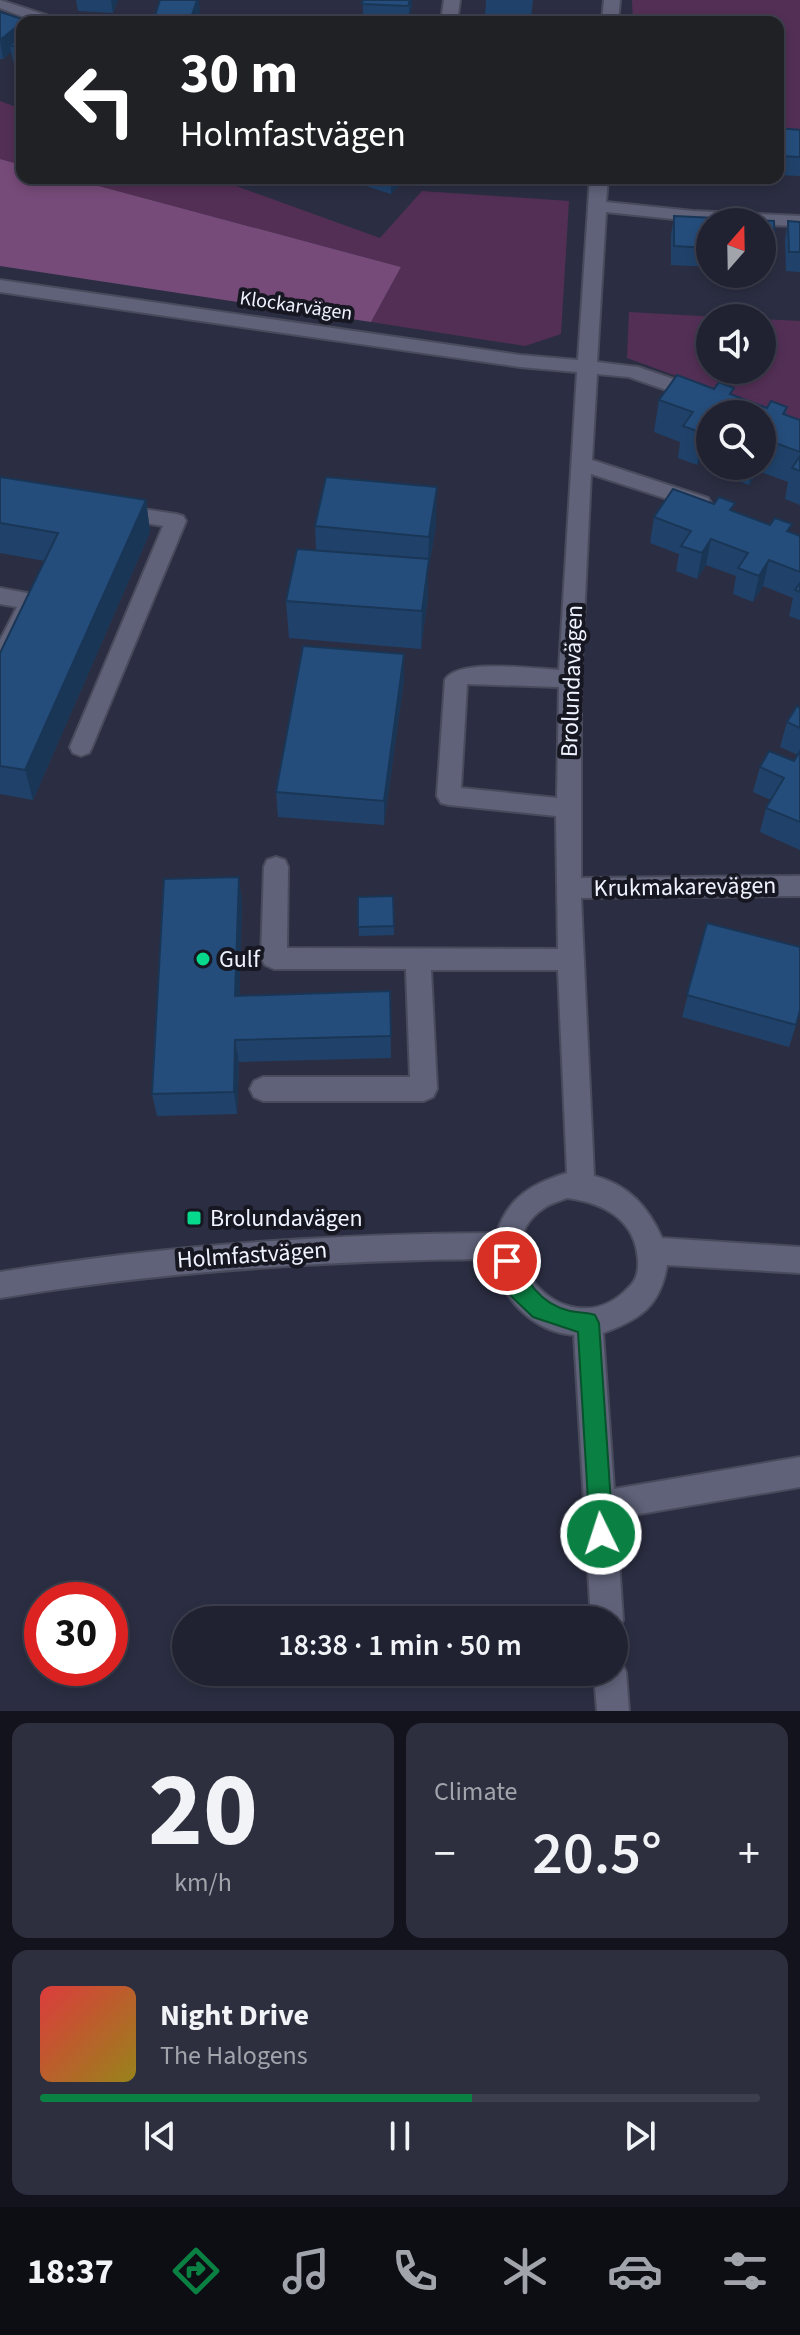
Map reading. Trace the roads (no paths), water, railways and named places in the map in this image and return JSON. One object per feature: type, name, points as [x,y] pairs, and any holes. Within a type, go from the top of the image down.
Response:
[{"type":"street","points":[[0,3],[36,16]]},
{"type":"street","name":"Brolundavägen","points":[[581,1185],[569,960],[570,679],[599,184]]},
{"type":"street","points":[[597,206],[693,216],[800,221]]},
{"type":"street","name":"Klockarvägen","points":[[0,286],[520,361],[631,371],[714,400]]},
{"type":"street","points":[[581,464],[674,492],[716,509]]},
{"type":"street","points":[[81,747],[176,521],[103,510]]},
{"type":"street","points":[[0,596],[30,601],[0,663]]},
{"type":"street","points":[[568,808],[449,796],[456,680],[465,675],[570,679]]},
{"type":"street","points":[[276,867],[274,958],[569,960]]},
{"type":"street","name":"Krukmakarevägen","points":[[570,888],[800,886]]},
{"type":"street","points":[[263,1089],[424,1089],[418,959]]},
{"type":"street","points":[[581,1185],[607,1191],[630,1206],[647,1228],[653,1251],[653,1268],[640,1297],[619,1314],[588,1323],[554,1316],[529,1300],[511,1275],[506,1246],[513,1222],[528,1202],[552,1188],[581,1185]]},
{"type":"street","name":"Holmfastvägen","points":[[0,1285],[95,1268],[242,1254],[390,1246],[506,1246]]},
{"type":"street","points":[[653,1251],[800,1260]]},
{"type":"street","points":[[588,1323],[606,1606]]},
{"type":"street","points":[[600,1506],[800,1472]]},
{"type":"street","points":[[611,1686],[613,1711]]},
{"type":"place","name":"Gulf","points":[[203,959]]},
{"type":"place","name":"Brolundavägen","points":[[194,1218]]}]
